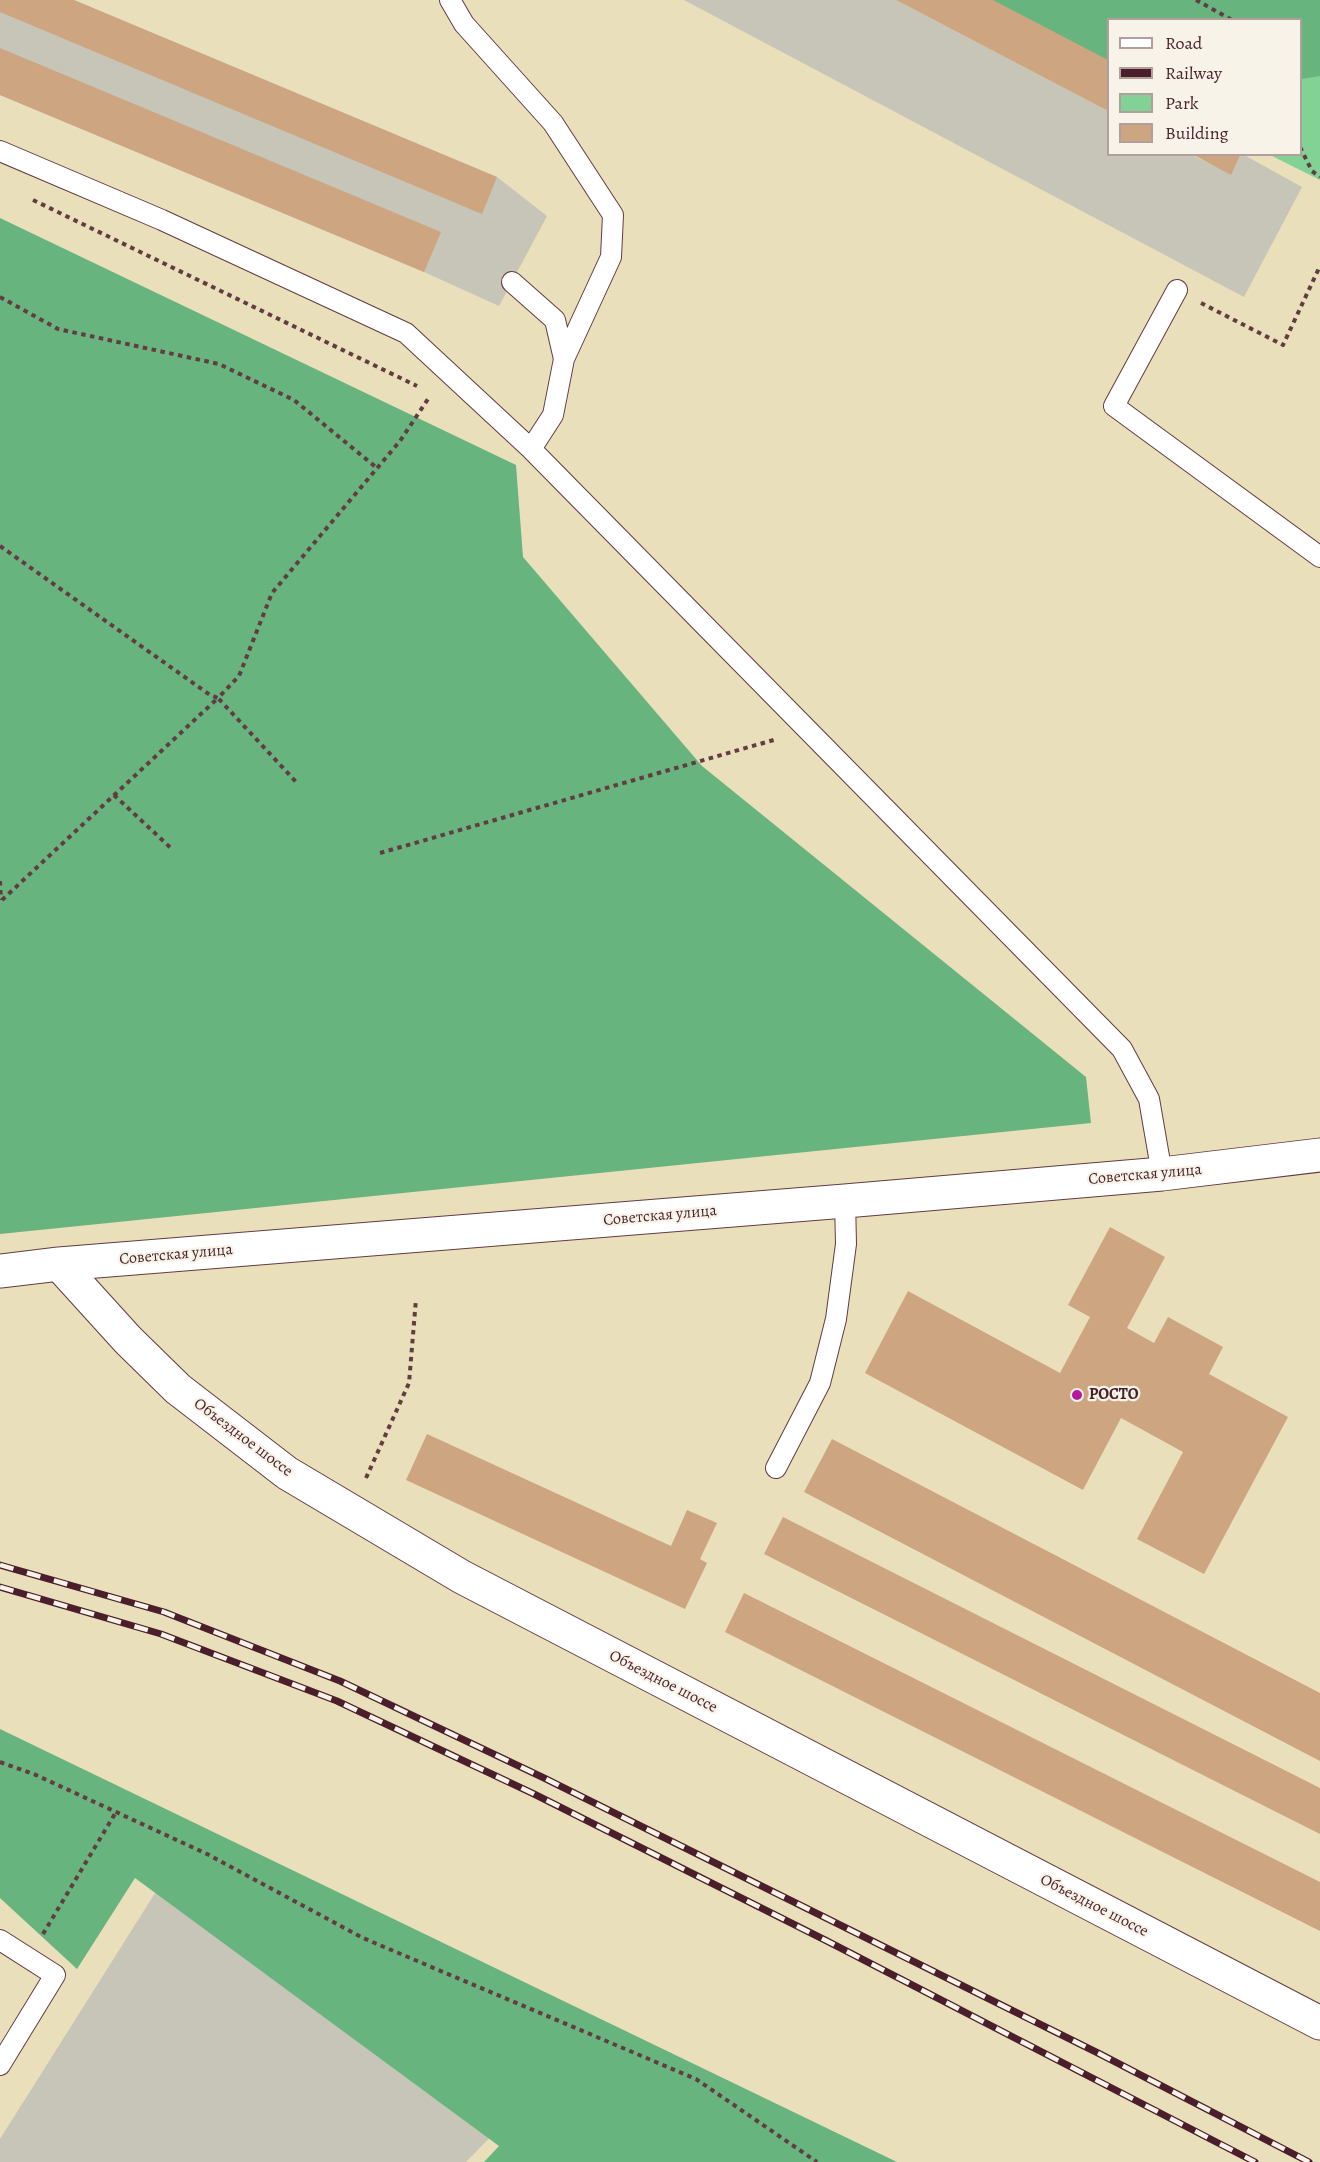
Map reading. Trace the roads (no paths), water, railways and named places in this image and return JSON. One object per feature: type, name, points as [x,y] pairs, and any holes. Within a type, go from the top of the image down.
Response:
[{"type":"main road","name":"Советская улица","points":[[0,1271],[59,1264],[1162,1174],[1320,1155]]},
{"type":"main road","name":"Объездное шоссе","points":[[59,1264],[128,1340],[178,1389],[287,1473],[473,1583],[1320,2023]]},
{"type":"lane","points":[[450,0],[464,24],[553,123],[613,215],[611,257],[564,359],[553,415],[531,449]]},
{"type":"lane","points":[[0,151],[162,220],[406,333],[531,449],[1122,1048],[1149,1099],[1162,1174]]},
{"type":"lane","points":[[512,282],[555,320],[564,359]]},
{"type":"lane","points":[[1177,290],[1114,406],[1320,556]]},
{"type":"lane","points":[[776,1468],[820,1383],[836,1319],[846,1244],[845,1201]]},
{"type":"lane","points":[[0,1940],[55,1975],[0,2065]]},
{"type":"railway","points":[[0,1565],[164,1612],[340,1681],[544,1778],[1100,2054],[1309,2162]]},
{"type":"railway","points":[[0,1587],[161,1634],[337,1701],[534,1794],[827,1941],[1255,2162]]},
{"type":"place","name":"РОСТО","points":[[1077,1395]]}]
